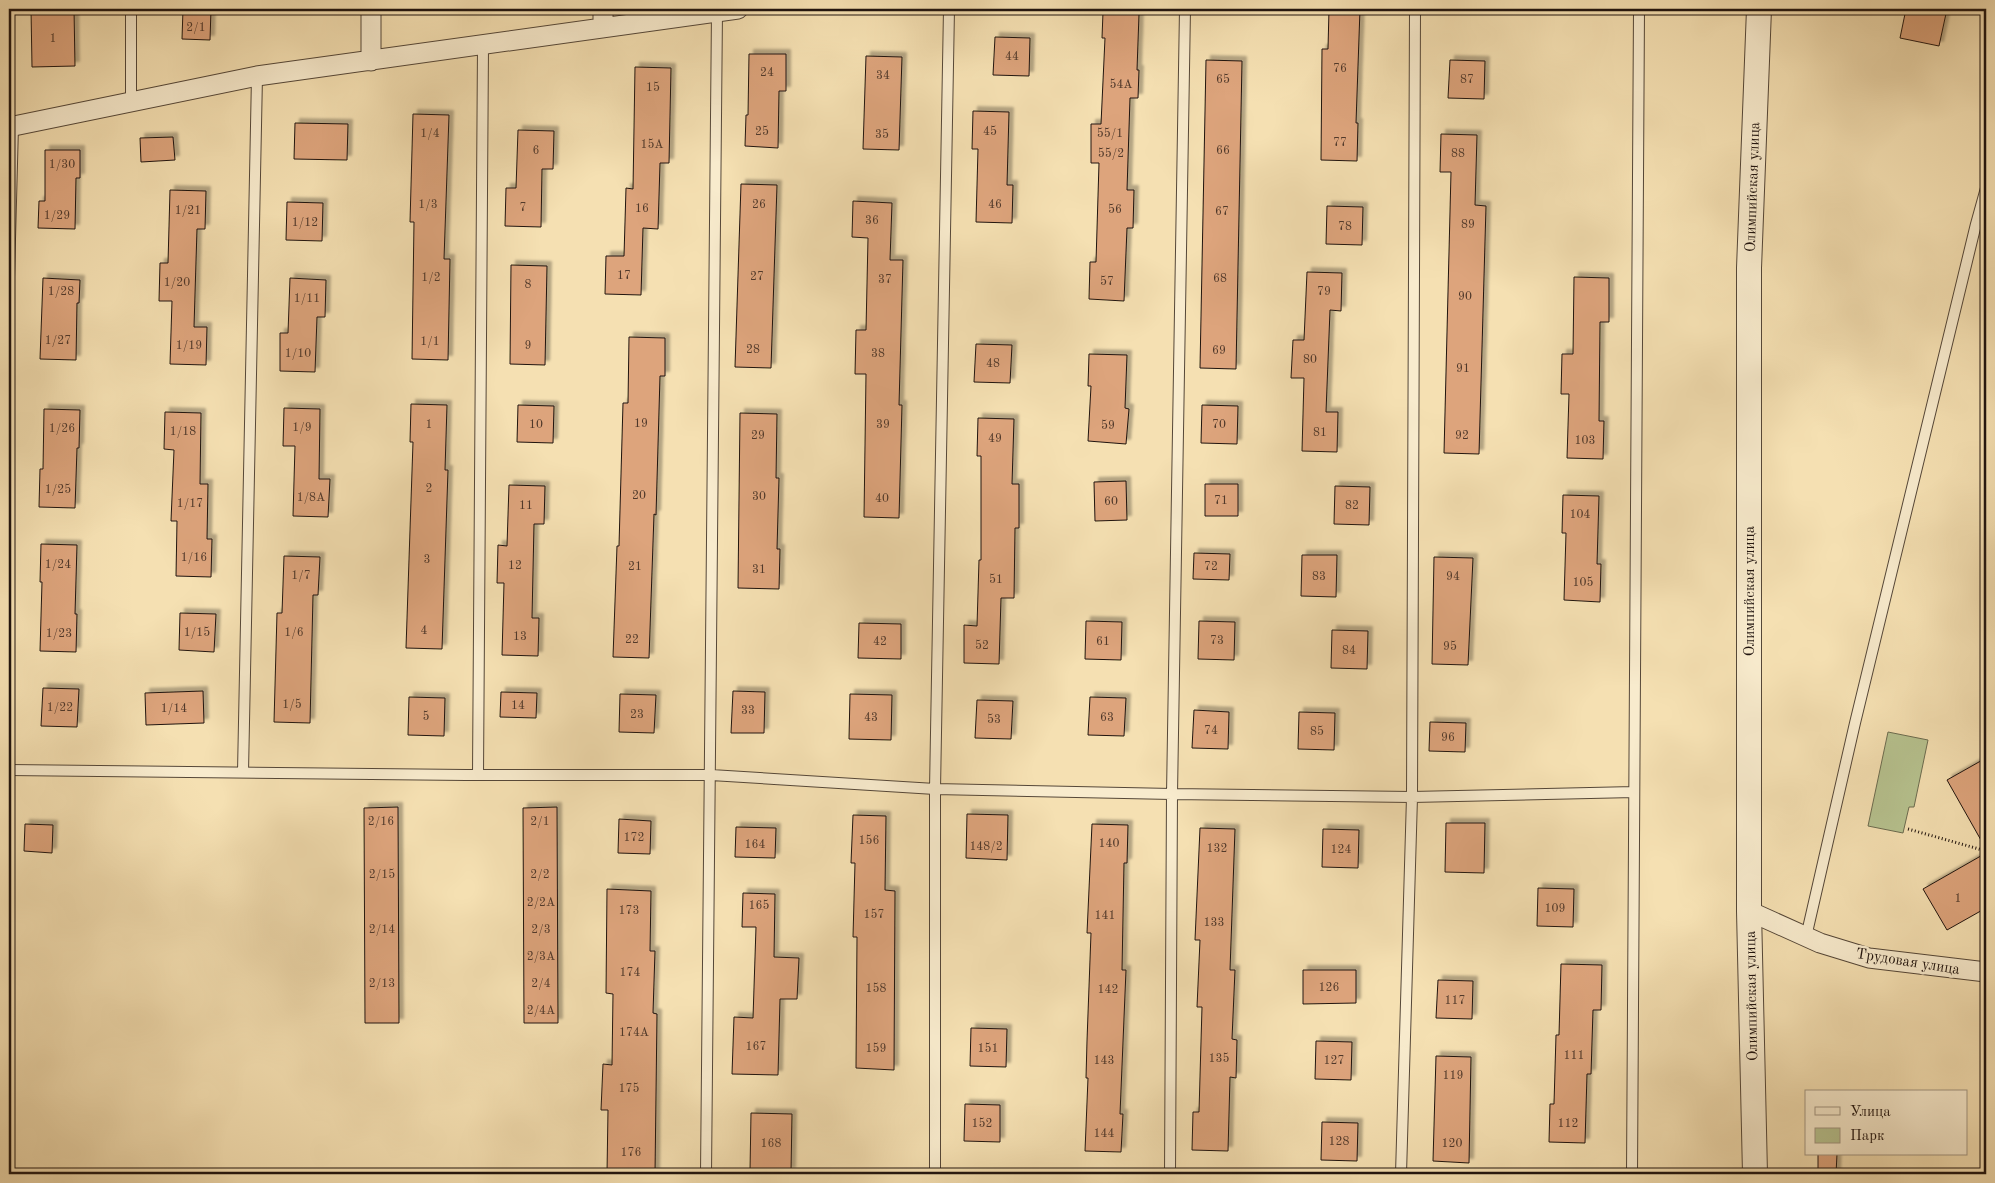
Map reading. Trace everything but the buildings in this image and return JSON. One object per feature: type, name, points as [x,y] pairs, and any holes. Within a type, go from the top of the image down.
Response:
[{"type":"street","points":[[370,9],[371,61]]},
{"type":"street","points":[[603,9],[603,28]]},
{"type":"street","points":[[11,127],[257,76],[738,9]]},
{"type":"street","name":"Олимпийская улица","points":[[1755,1174],[1749,911],[1749,268],[1759,9]]},
{"type":"street","name":"Трудовая улица","points":[[1749,911],[1806,937],[1869,958],[1986,972]]},
{"type":"lane","points":[[131,9],[132,102]]},
{"type":"lane","points":[[935,1174],[935,789],[949,9]]},
{"type":"lane","points":[[1170,1174],[1172,794],[1185,9]]},
{"type":"lane","points":[[1401,1174],[1412,797],[1415,9]]},
{"type":"lane","points":[[1632,1174],[1639,9]]},
{"type":"lane","points":[[706,1174],[717,11]]},
{"type":"lane","points":[[478,775],[483,46]]},
{"type":"lane","points":[[243,772],[257,76]]},
{"type":"lane","points":[[9,277],[11,127]]},
{"type":"lane","points":[[1806,937],[1857,713],[1986,188]]},
{"type":"lane","points":[[9,770],[711,776],[935,789],[1172,794],[1412,797],[1634,792]]},
{"type":"path","points":[[1908,829],[1986,851]]},
{"type":"green space","points":[[1888,732],[1928,740],[1914,807],[1909,807],[1903,833],[1868,826]]}]
